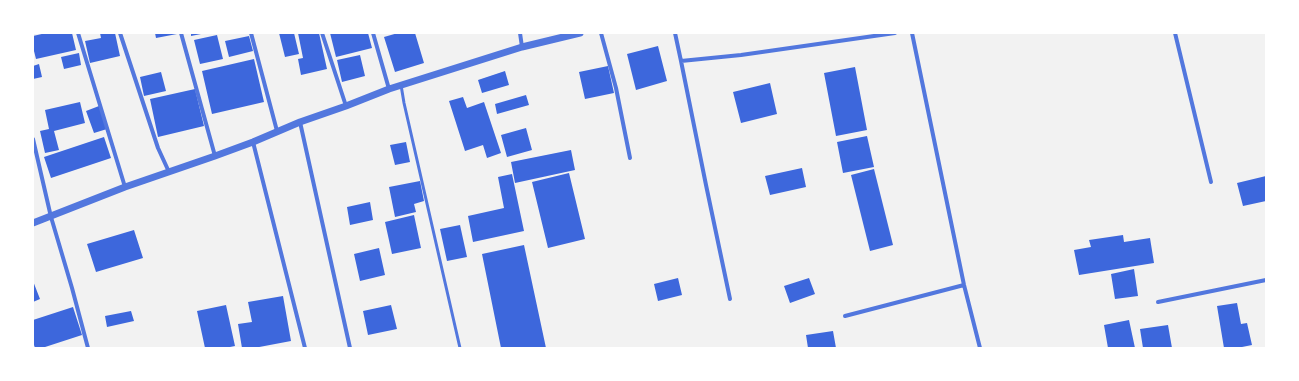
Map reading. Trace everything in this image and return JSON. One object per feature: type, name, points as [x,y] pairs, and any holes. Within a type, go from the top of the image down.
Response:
[{"type":"street","points":[[78,33],[125,186]]},
{"type":"street","points":[[120,33],[158,148],[169,172]]},
{"type":"street","points":[[181,33],[214,156]]},
{"type":"street","points":[[251,33],[277,131]]},
{"type":"street","points":[[322,33],[346,106]]},
{"type":"street","points":[[373,33],[389,89]]},
{"type":"street","points":[[520,33],[522,47]]},
{"type":"street","points":[[33,223],[125,186],[253,142],[300,122],[389,89],[522,47],[580,33]]},
{"type":"street","points":[[601,33],[616,88],[630,158]]},
{"type":"street","points":[[675,33],[730,299]]},
{"type":"street","points":[[681,61],[741,55],[895,33]]},
{"type":"street","points":[[912,33],[964,285],[980,348]]},
{"type":"street","points":[[1175,33],[1211,182]]},
{"type":"street","points":[[300,122],[350,348]]},
{"type":"street","points":[[33,139],[51,217],[88,348]]},
{"type":"street","points":[[253,142],[305,348]]},
{"type":"street","points":[[1158,302],[1266,280]]},
{"type":"street","points":[[845,316],[964,285]]},
{"type":"lane","points":[[401,85],[460,348]]},
{"type":"building","points":[[46,33],[72,33],[76,50],[36,59],[33,47],[33,36]]},
{"type":"building","points":[[100,33],[115,33],[120,56],[90,63],[85,41],[101,38]]},
{"type":"building","points":[[155,33],[177,33],[177,34],[156,38]]},
{"type":"building","points":[[191,33],[201,33],[201,34],[191,36]]},
{"type":"building","points":[[279,33],[294,33],[299,54],[285,57]]},
{"type":"building","points":[[298,33],[319,33],[327,69],[301,75],[298,59],[303,58]]},
{"type":"building","points":[[330,33],[368,33],[372,48],[336,57]]},
{"type":"building","points":[[398,33],[415,33],[424,63],[395,72],[384,37]]},
{"type":"building","points":[[217,35],[223,59],[200,64],[194,40]]},
{"type":"building","points":[[249,36],[253,51],[229,57],[225,41]]},
{"type":"building","points":[[658,46],[667,81],[636,90],[627,54]]},
{"type":"building","points":[[79,53],[81,65],[64,69],[61,57]]},
{"type":"building","points":[[360,55],[365,76],[342,82],[337,60]]},
{"type":"building","points":[[254,59],[264,102],[212,114],[202,71]]},
{"type":"building","points":[[39,64],[42,77],[33,79],[33,66]]},
{"type":"building","points":[[608,66],[614,93],[585,99],[579,72]]},
{"type":"building","points":[[855,67],[867,130],[836,136],[824,73]]},
{"type":"building","points":[[505,71],[509,85],[482,93],[478,80]]},
{"type":"building","points":[[161,72],[166,91],[144,96],[140,77]]},
{"type":"building","points":[[770,83],[777,114],[741,123],[733,92]]},
{"type":"building","points":[[195,89],[204,126],[158,137],[150,99]]},
{"type":"building","points":[[526,95],[529,105],[497,114],[495,104]]},
{"type":"building","points":[[463,97],[467,108],[484,102],[501,153],[487,158],[483,145],[465,151],[449,101]]},
{"type":"building","points":[[80,102],[85,123],[54,131],[59,150],[45,153],[40,131],[49,129],[45,110]]},
{"type":"building","points":[[99,106],[107,129],[94,133],[86,111]]},
{"type":"building","points":[[526,128],[532,150],[507,157],[501,135]]},
{"type":"building","points":[[867,136],[874,167],[843,173],[837,142]]},
{"type":"building","points":[[104,137],[111,158],[51,178],[44,157]]},
{"type":"building","points":[[406,142],[410,162],[395,165],[390,145]]},
{"type":"building","points":[[571,150],[575,170],[515,183],[511,162]]},
{"type":"building","points":[[802,168],[806,187],[770,195],[765,176]]},
{"type":"building","points":[[874,169],[893,245],[870,251],[851,175]]},
{"type":"building","points":[[569,173],[585,239],[548,248],[532,182]]},
{"type":"building","points":[[512,174],[524,231],[473,242],[468,216],[504,208],[498,177]]},
{"type":"building","points":[[1266,176],[1266,201],[1243,206],[1237,183]]},
{"type":"building","points":[[420,181],[424,201],[414,204],[416,212],[395,217],[389,187]]},
{"type":"building","points":[[370,202],[373,220],[350,225],[347,207]]},
{"type":"building","points":[[414,215],[421,248],[392,254],[385,222]]},
{"type":"building","points":[[460,225],[467,257],[447,261],[440,229]]},
{"type":"building","points":[[134,230],[143,258],[96,272],[87,244]]},
{"type":"building","points":[[1123,235],[1124,242],[1150,238],[1154,263],[1079,275],[1074,250],[1091,247],[1089,240]]},
{"type":"building","points":[[524,245],[546,348],[501,348],[482,254]]},
{"type":"building","points":[[379,248],[385,275],[360,281],[354,254]]},
{"type":"building","points":[[1134,269],[1138,296],[1115,299],[1111,274]]},
{"type":"building","points":[[678,278],[682,295],[658,301],[654,284]]},
{"type":"building","points":[[809,278],[815,294],[790,303],[784,286]]},
{"type":"building","points":[[33,281],[40,299],[33,302]]},
{"type":"building","points":[[283,296],[291,341],[254,348],[242,348],[238,324],[252,322],[248,302]]},
{"type":"building","points":[[1237,303],[1241,324],[1247,323],[1252,345],[1237,348],[1224,348],[1217,306]]},
{"type":"building","points":[[226,305],[235,346],[225,348],[205,348],[197,311]]},
{"type":"building","points":[[391,305],[397,329],[368,335],[363,311]]},
{"type":"building","points":[[73,307],[82,335],[42,348],[35,348],[33,342],[33,320]]},
{"type":"building","points":[[131,311],[134,321],[107,327],[105,316]]},
{"type":"building","points":[[1129,320],[1135,348],[1108,348],[1104,325]]},
{"type":"building","points":[[1168,325],[1172,348],[1143,348],[1140,329]]},
{"type":"building","points":[[833,331],[836,348],[808,348],[806,335]]}]
